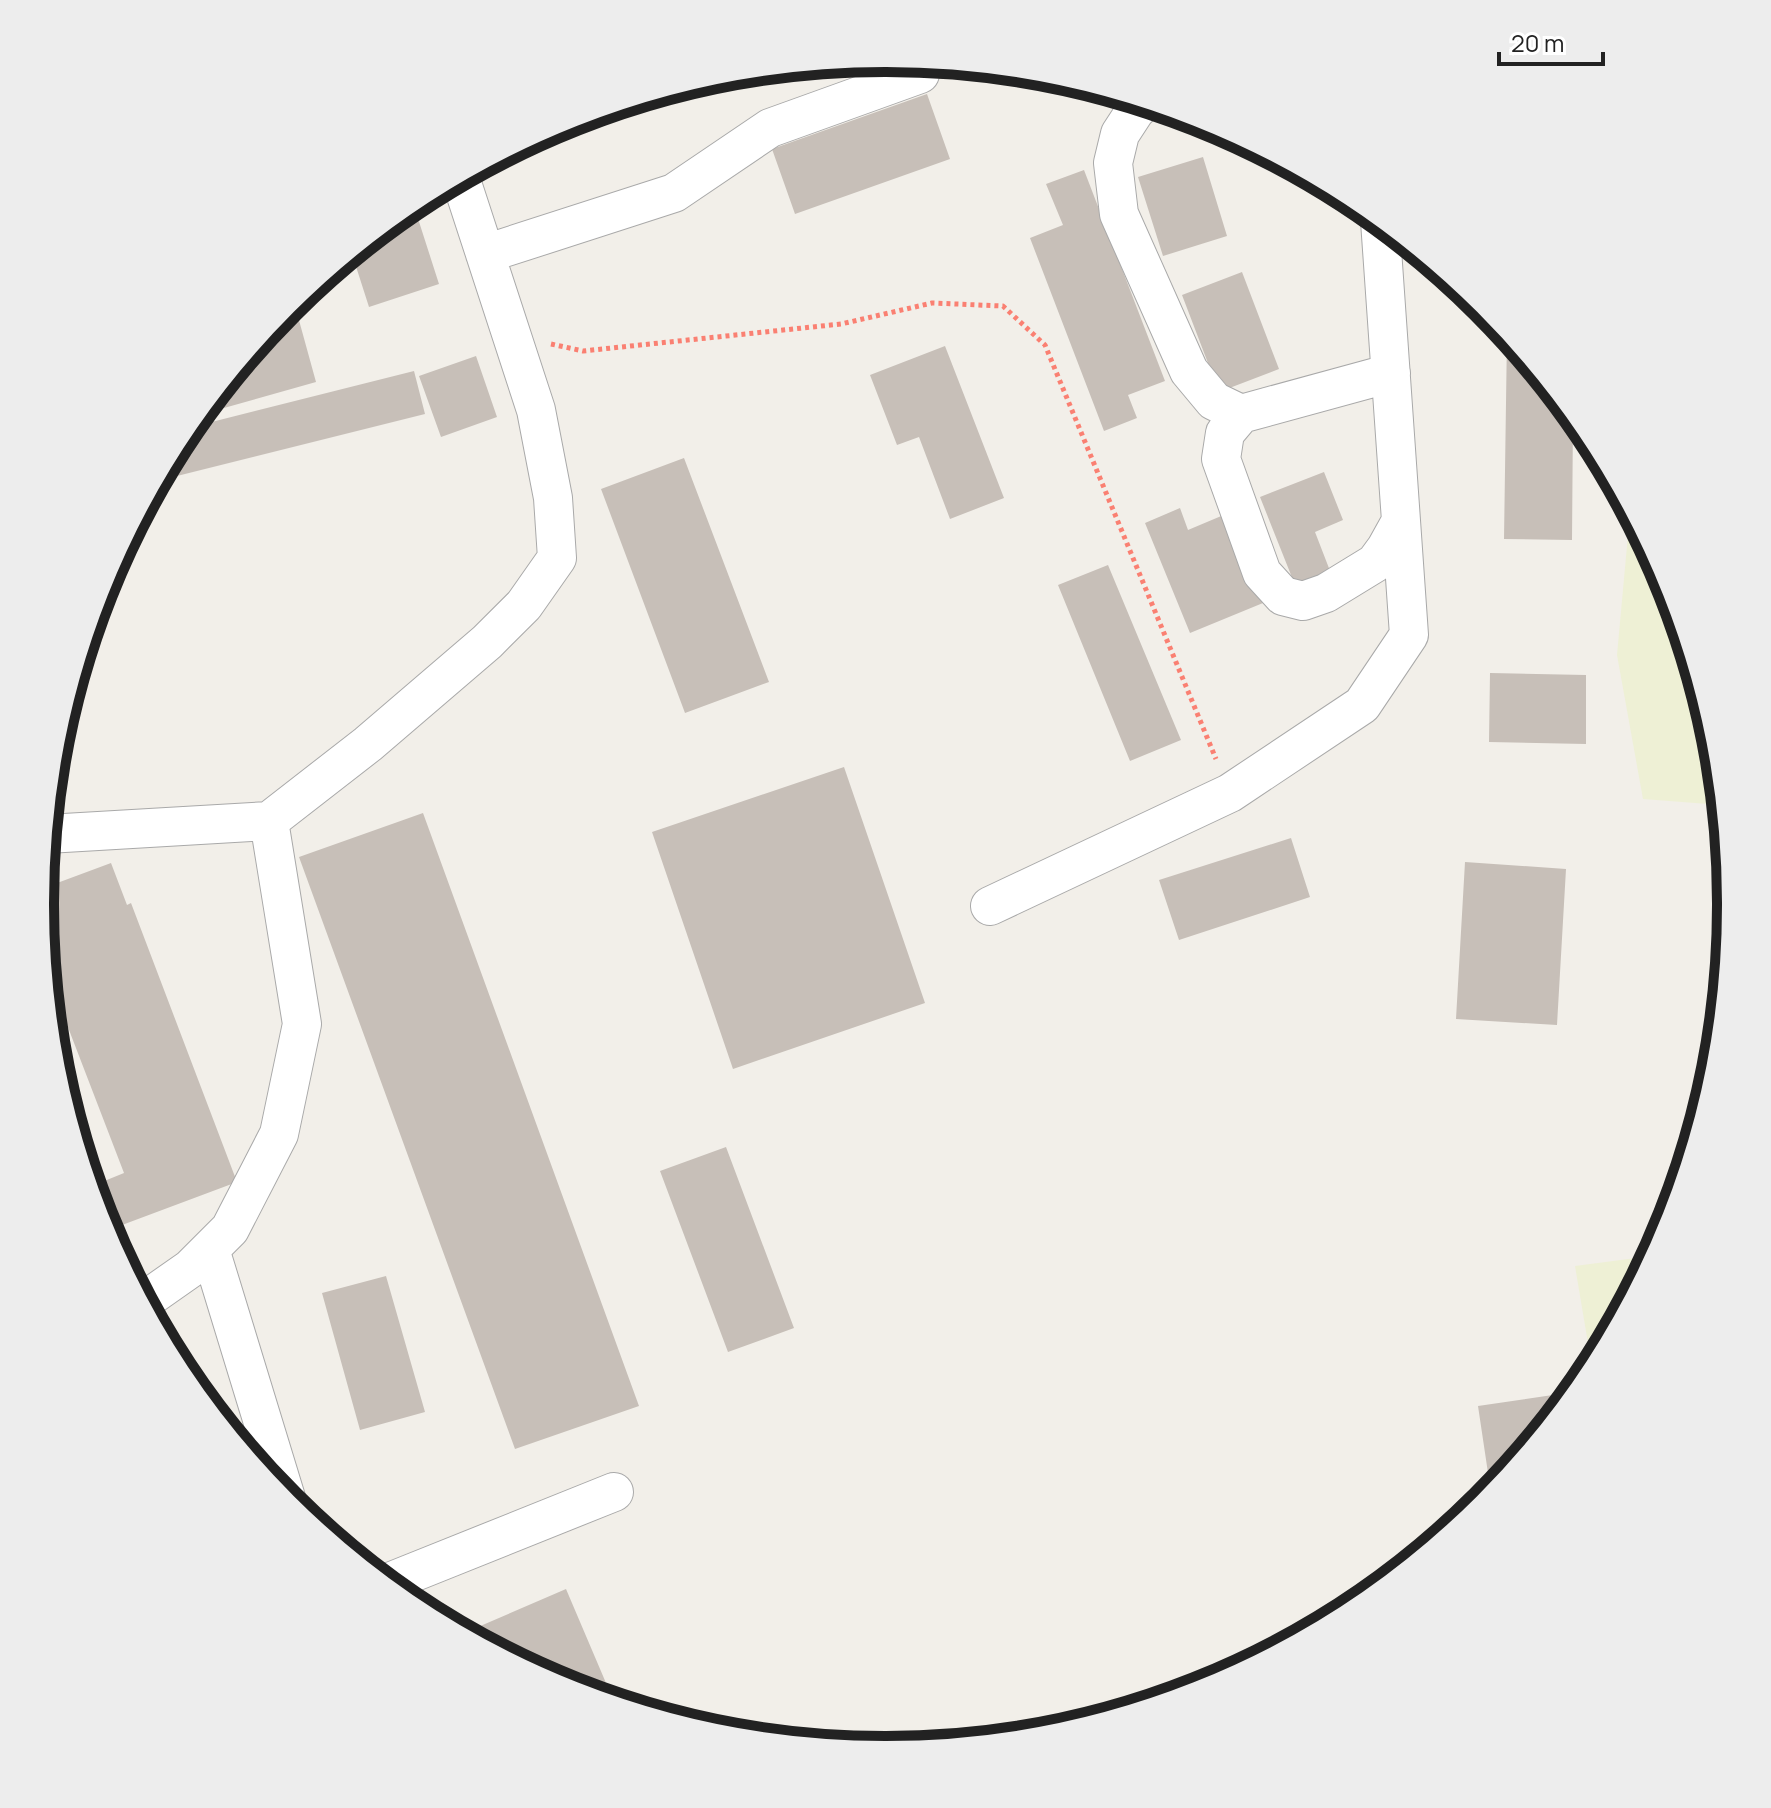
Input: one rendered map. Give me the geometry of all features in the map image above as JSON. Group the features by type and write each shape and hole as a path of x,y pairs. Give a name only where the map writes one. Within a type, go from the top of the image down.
{"street":[{"path":"485,254 674,193 770,128 920,74"},
{"path":"1135,111 1120,134 1113,163 1119,214 1189,371 1214,401 1241,414"},
{"path":"58,833 269,821 368,744 487,642 524,605 557,558 553,498 536,410 464,188"},
{"path":"990,906 1230,793 1362,705 1409,635 1381,237"},
{"path":"1391,373 1241,414 1225,433 1221,459 1262,573 1283,596 1303,601 1326,593 1375,563 1401,521"},
{"path":"152,1295 191,1268 230,1229 279,1134 302,1024 269,821"},
{"path":"210,1249 278,1471"},
{"path":"399,1578 614,1492"}],"path":[{"path":"511,335 583,351 841,324 932,303 1003,306 1045,345 1230,793"}],"green space":[{"path":"1628,531 1654,586 1689,689 1711,804 1643,799 1617,655"},
{"path":"1638,1258 1589,1347 1575,1266"}],"building":[{"path":"927,94 950,159 795,214 772,149"},
{"path":"1203,157 1227,236 1163,256 1138,177"},
{"path":"1084,170 1165,381 1128,395 1137,418 1104,431 1030,238 1063,225 1046,184"},
{"path":"418,217 439,284 369,307 355,264"},
{"path":"1242,272 1279,369 1219,392 1182,295"},
{"path":"298,316 316,382 217,410 260,356"},
{"path":"945,346 1004,498 950,519 919,437 897,445 870,375"},
{"path":"1507,352 1573,436 1572,540 1504,539"},
{"path":"476,356 497,417 441,437 419,376"},
{"path":"414,371 425,414 172,477 208,423"},
{"path":"684,458 769,682 685,713 601,489"},
{"path":"1324,472 1343,520 1315,532 1332,576 1297,590 1260,497"},
{"path":"1180,508 1188,530 1226,514 1263,603 1190,633 1145,523"},
{"path":"1108,565 1181,740 1130,761 1058,585"},
{"path":"1490,673 1586,675 1586,744 1489,742"},
{"path":"844,767 925,1003 733,1069 652,832"},
{"path":"423,813 639,1406 515,1449 299,857"},
{"path":"1291,838 1310,897 1179,940 1159,880"},
{"path":"1465,862 1566,869 1557,1025 1456,1019"},
{"path":"111,863 127,905 131,903 237,1182 119,1226 102,1182 124,1173 61,1008 55,884"},
{"path":"726,1147 794,1328 728,1352 660,1171"},
{"path":"386,1276 425,1412 360,1430 322,1293"},
{"path":"1556,1394 1488,1476 1478,1406"},
{"path":"566,1589 606,1683 602,1685 567,1672 477,1628"}]}
